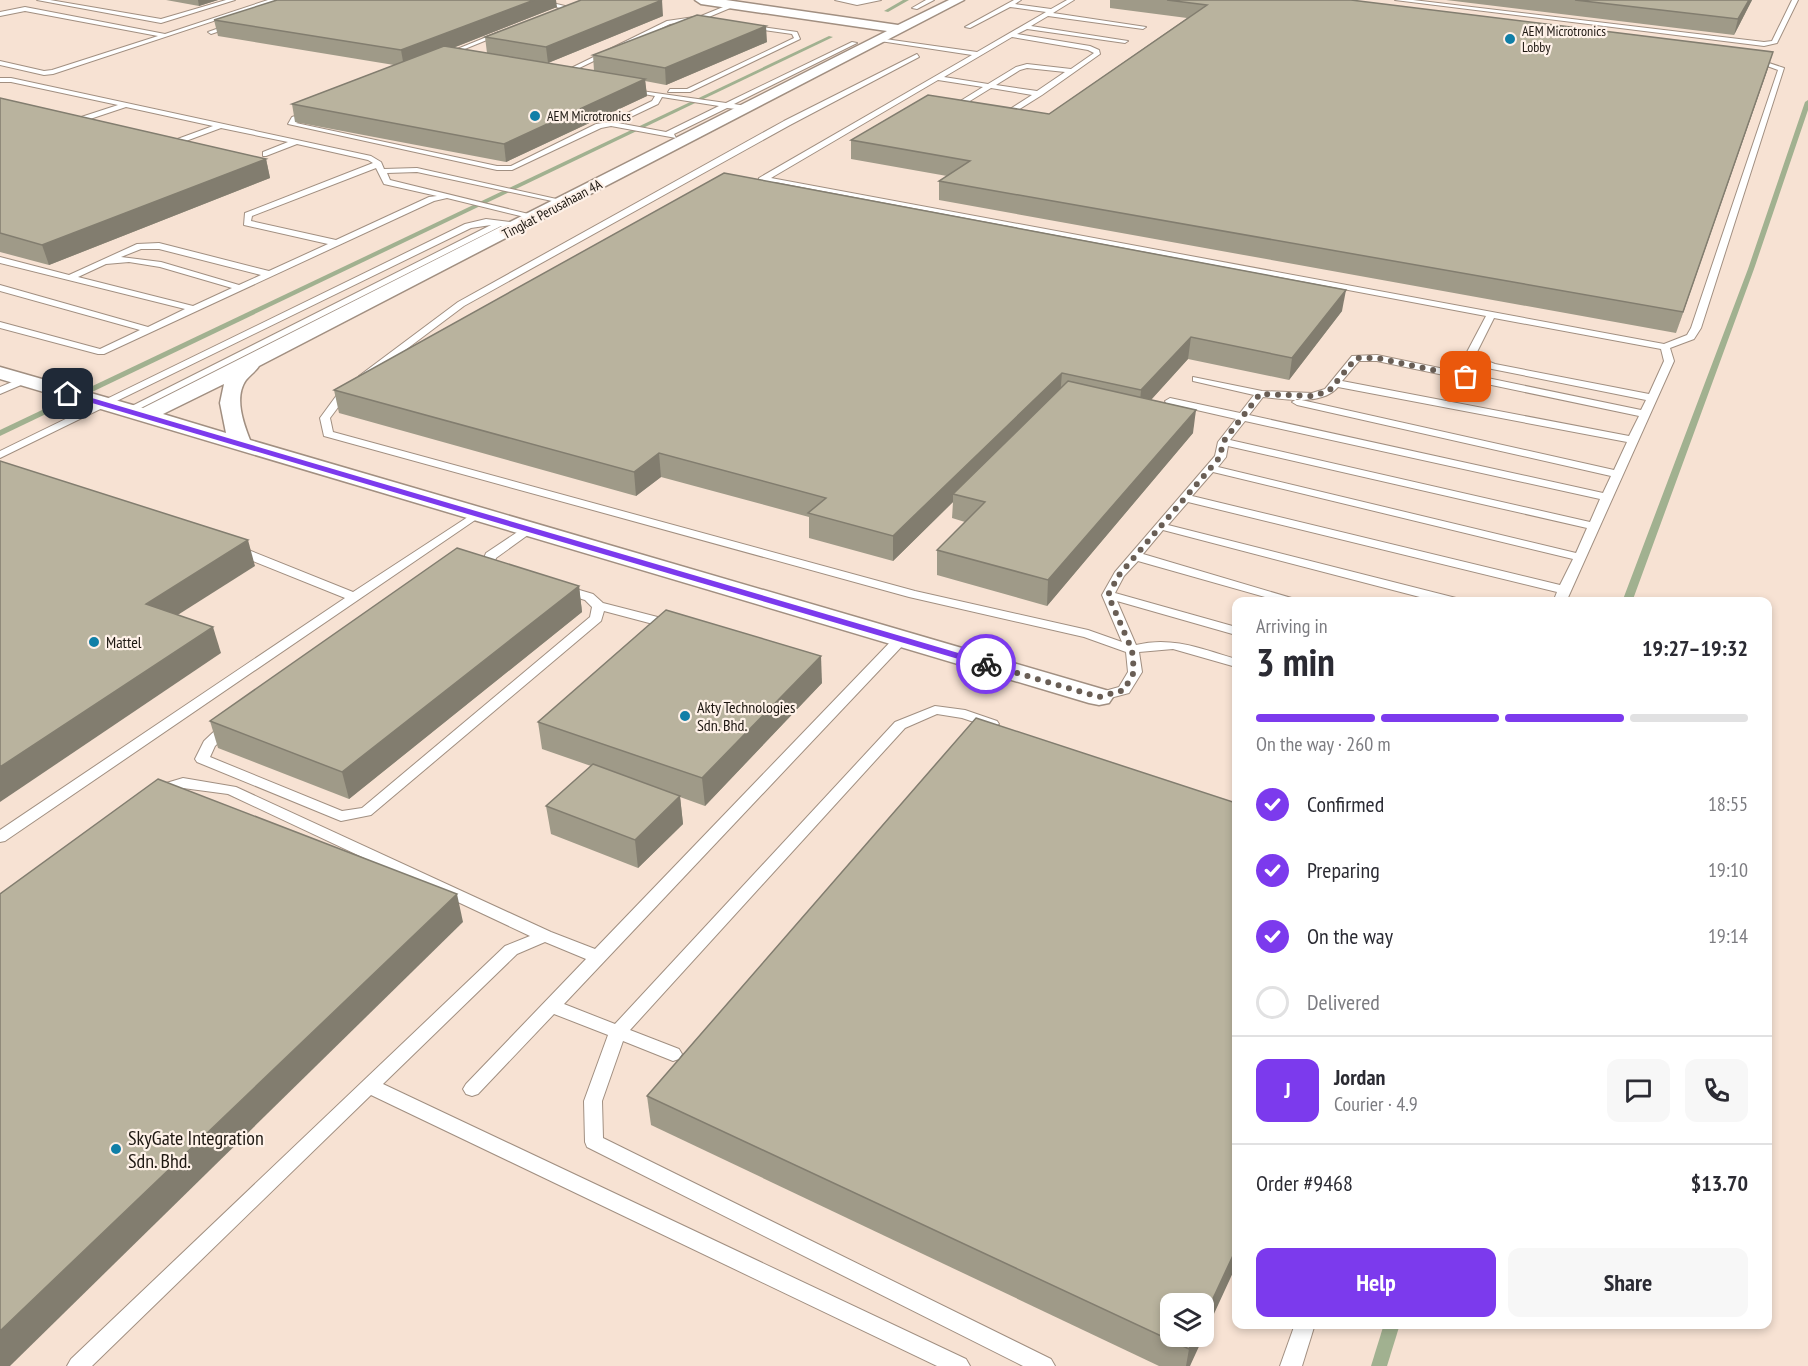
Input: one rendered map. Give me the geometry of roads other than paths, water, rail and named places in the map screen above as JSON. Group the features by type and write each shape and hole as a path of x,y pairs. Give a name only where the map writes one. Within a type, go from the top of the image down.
{"street":[{"path":"701,0 900,29"},
{"path":"810,16 891,18 914,15 954,2"},
{"name":"Tingkat Perusahaan 4A","path":"136,413 279,350 520,220 566,202 675,136 745,101 765,97 848,50 880,39 954,2"},
{"path":"810,16 851,28 863,35 866,43 848,50"},
{"path":"241,445 228,405 232,385 246,367 279,350"},
{"path":"0,373 1099,697"}],"lane":[{"path":"40,0 160,21 232,0"},
{"path":"0,63 44,73 53,72 274,0"},
{"path":"531,0 566,7 543,17"},
{"path":"838,0 857,3 878,0"},
{"path":"915,8 931,0"},
{"path":"968,27 1018,0"},
{"path":"1071,0 760,181 775,180 1665,347 1691,337 1696,328 1782,69 1773,64 1744,58"},
{"path":"1398,0 1764,44 1775,42 1795,0"},
{"path":"702,18 733,5"},
{"path":"1010,5 1143,27"},
{"path":"0,14 25,9 165,35"},
{"path":"663,14 714,20"},
{"path":"223,16 247,20"},
{"path":"564,73 576,79 554,74 564,73 669,22 686,18"},
{"path":"211,32 238,23"},
{"path":"617,83 673,92 688,91 797,39 795,33 737,24"},
{"path":"1028,27 1125,41"},
{"path":"455,61 437,61 511,30"},
{"path":"990,119 1010,114 1097,54 1097,51 1012,35"},
{"path":"880,39 979,54"},
{"path":"625,90 723,105 745,101 848,50"},
{"path":"917,56 788,123 461,304 348,388 325,418 328,434 913,594 1088,633 1132,650 1154,643 1179,645 1232,662"},
{"path":"959,114 948,112 1018,68 1027,66 1072,71"},
{"path":"938,78 1040,94"},
{"path":"0,79 370,158 380,167 387,182 503,208 520,220"},
{"path":"317,110 296,119 292,124 496,168 512,168 599,126 611,124 646,106 659,96"},
{"path":"611,124 675,136 723,105 745,101"},
{"path":"628,104 646,106"},
{"path":"893,104 904,105"},
{"path":"75,122 125,106"},
{"path":"175,143 222,125"},
{"path":"266,154 298,141"},
{"path":"336,243 247,223 248,215 380,167 417,170 566,202"},
{"path":"0,325 101,352 432,200 448,197"},
{"path":"0,455 468,226 486,222 520,220"},
{"path":"136,413 520,220"},
{"path":"71,277 140,246 159,246 270,274"},
{"path":"0,260 195,309"},
{"path":"95,265 112,261 136,260 241,288"},
{"path":"0,288 150,330"},
{"path":"1491,315 1472,352 1476,360 1492,366 1651,398"},
{"path":"1560,597 1669,361 1665,347"},
{"path":"1260,394 1312,396 1329,391 1356,358 1377,358 1644,414"},
{"path":"1197,379 1617,474"},
{"path":"0,391 24,380"},
{"path":"1335,383 1632,440"},
{"path":"1108,595 1119,575 1220,457 1223,442 1260,394"},
{"path":"1170,401 1606,497"},
{"path":"1223,442 1593,526"},
{"path":"1210,468 1579,557"},
{"path":"1185,498 1564,590"},
{"path":"0,837 477,514"},
{"path":"1161,526 1437,597"},
{"path":"487,567 490,556 528,529"},
{"path":"224,545 355,597"},
{"path":"1135,556 1281,597"},
{"path":"599,606 596,618 366,812 341,816 202,759 208,744 228,726 458,563 487,567 589,597 599,606 686,628"},
{"path":"1099,697 1124,690 1134,672 1132,650 1108,595"},
{"path":"1108,595 1232,630"},
{"path":"472,1089 901,639"},
{"path":"1010,730 965,714 935,710 900,725 618,1032 593,1101 594,1142 1044,1366"},
{"path":"145,798 154,791 183,783 231,790 545,936 598,957"},
{"path":"78,1366 511,950 545,936"},
{"path":"552,1006 673,1054"},
{"path":"369,1086 960,1366"},
{"path":"1291,1366 1303,1329"}],"waterway":[{"path":"886,11 907,0"},
{"path":"0,433 831,37"},
{"path":"1629,597 1751,269 1808,102"},
{"path":"1379,1366 1390,1329"}],"place":[{"name":"AEM Microtronics Lobby","path":"1510,39"},
{"name":"AEM Microtronics","path":"535,116"},
{"name":"Mattel","path":"94,642"},
{"name":"Akty Technologies Sdn. Bhd.","path":"685,716"},
{"name":"SkyGate Integration Sdn. Bhd.","path":"116,1149"}]}
